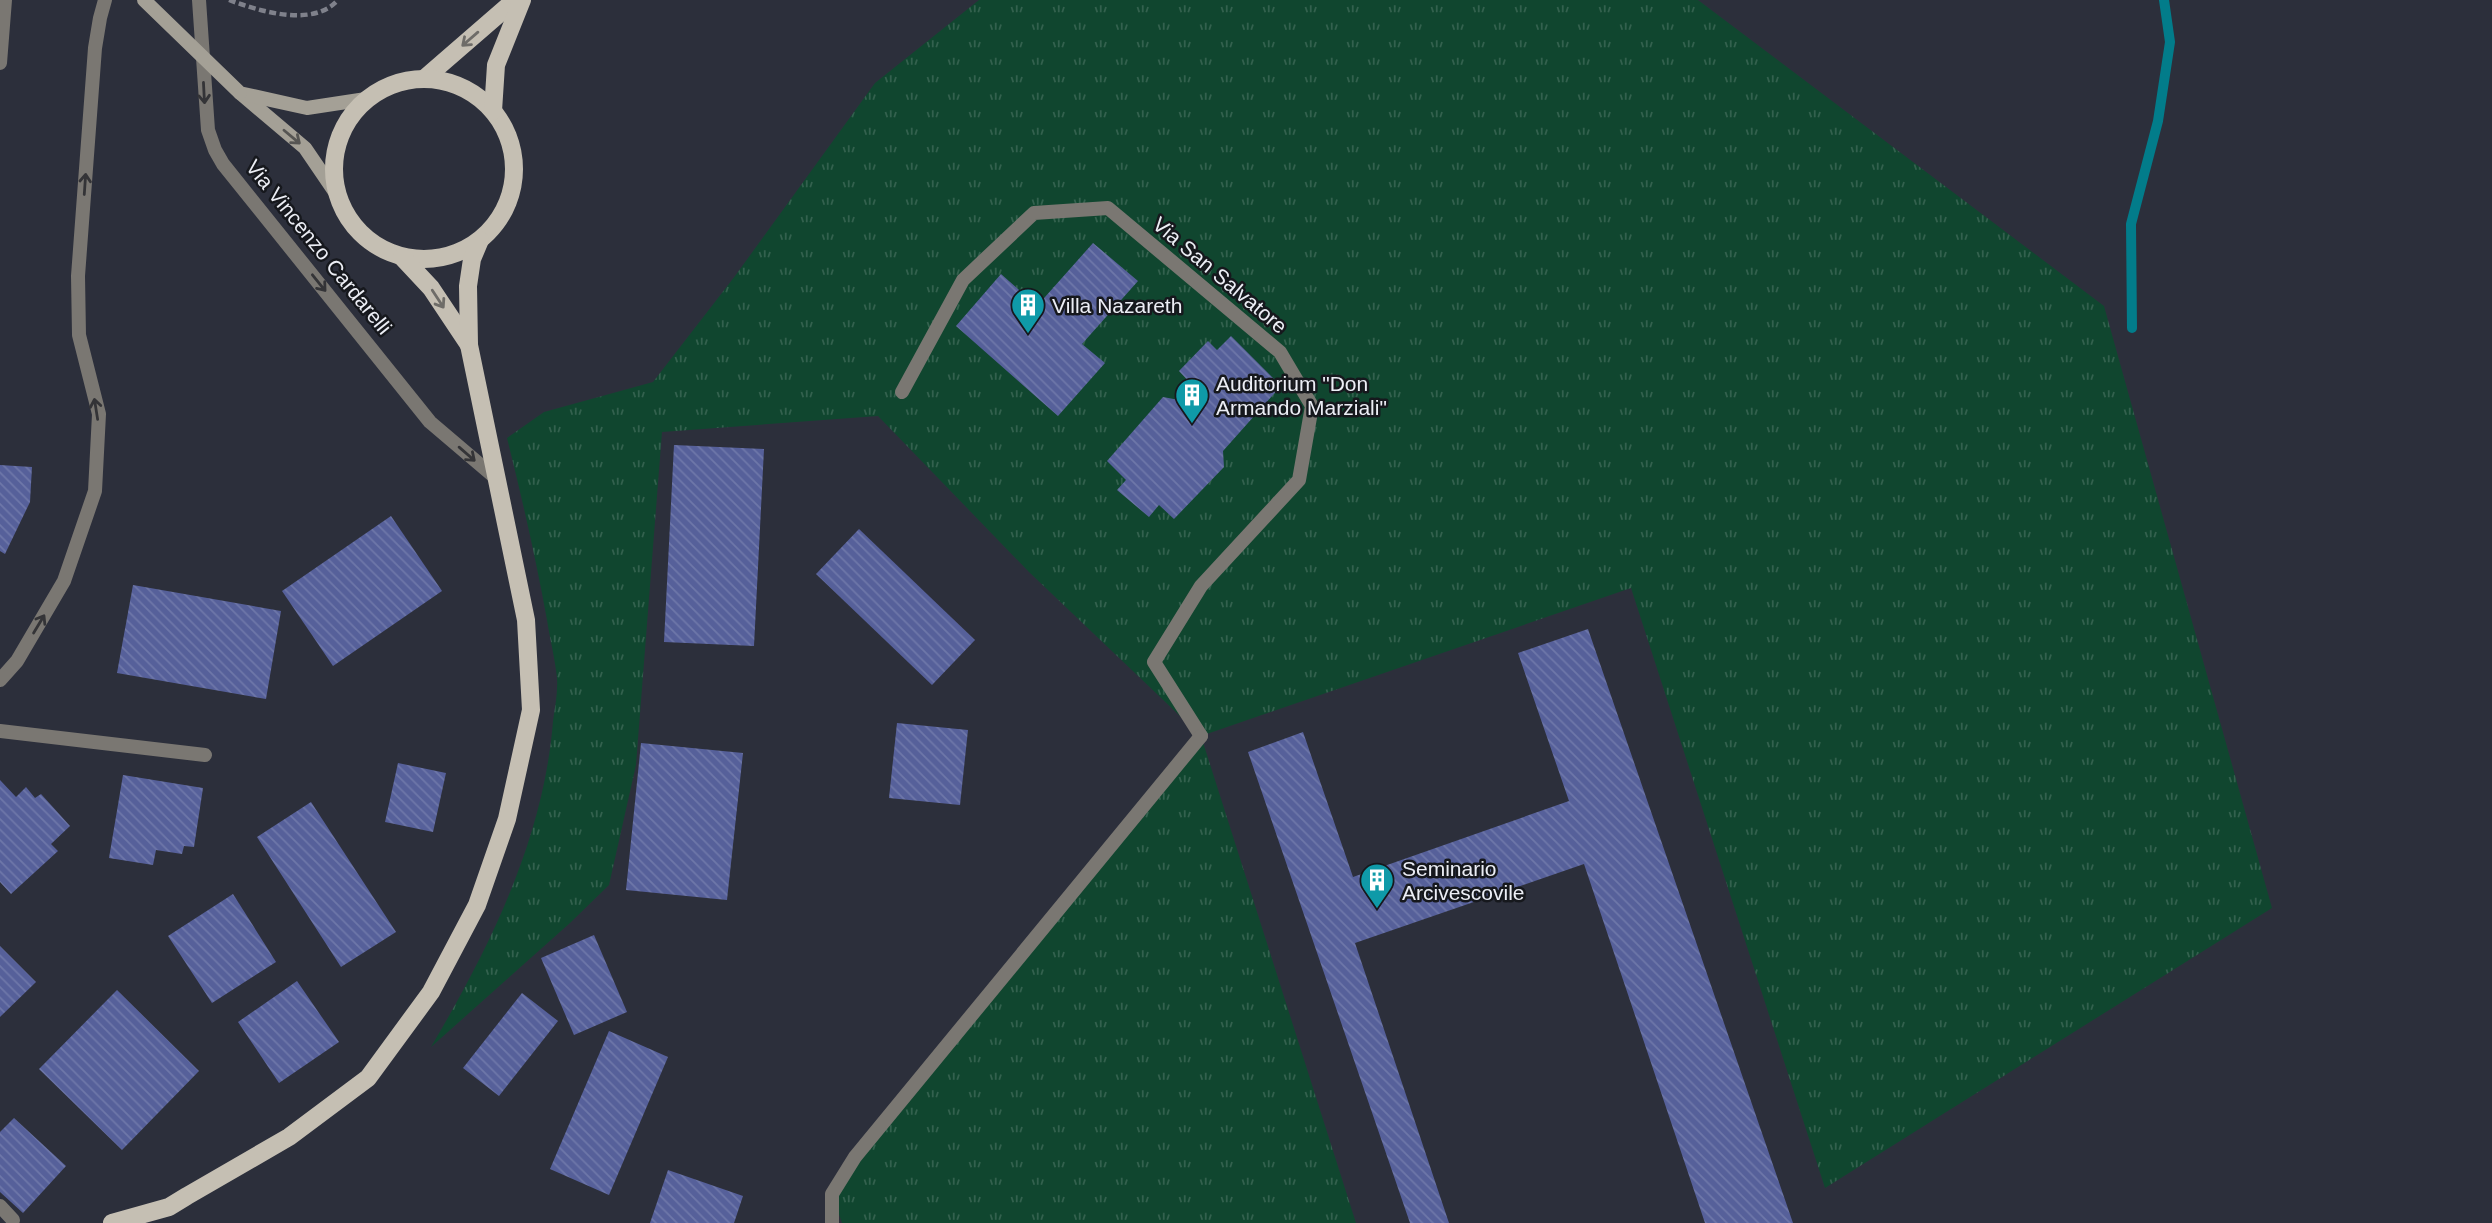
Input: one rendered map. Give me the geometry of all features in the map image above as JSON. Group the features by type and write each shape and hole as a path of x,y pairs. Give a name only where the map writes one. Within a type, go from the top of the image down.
{"main road":[{"path":"425,78 515,0"},
{"path":"494,111 496,65 522,0"},
{"path":"425,78 451,82 474,93 494,111 507,134 514,160 513,187 506,207 495,225 480,240 456,254 429,259 402,257 374,244 352,223 337,195 334,169 337,143 349,119 366,99 394,84 425,78"},
{"path":"112,1223 169,1206 289,1137 368,1077 431,992 477,905 507,820 531,710 526,620 469,345 468,286 472,260 480,240"},
{"path":"402,257 431,288 469,345"},
{"path":"157,1223 169,1206"}],"street":[{"path":"0,63 5,0"},
{"path":"0,680 17,661 64,581 95,491 99,414 79,335 78,276 95,48 105,0"},
{"path":"144,0 240,93 305,148 337,195"},
{"name":"Via Vincenzo Cardarelli","path":"199,0 205,110 208,130 223,164 430,422 497,479"},
{"path":"240,93 307,108 366,99"},
{"name":"Via San Salvatore","path":"832,1223 832,1194 855,1157 1201,736 1154,662 1201,586 1299,480 1312,406 1280,352 1108,208 1034,213 963,280 902,392"},
{"path":"0,731 205,755"},
{"path":"0,1206 13,1220"}],"path":[{"path":"229,0 260,12 306,16 335,4 338,0"}],"green space":[{"path":"979,0 1698,0 2104,306 2272,908 1825,1188 1631,588 1201,736 1029,572 878,416 662,432 636,765 609,885 431,1047 493,931 526,849 548,764 556,700 556,671 543,597 507,438 544,412 653,382 735,276 875,83"},
{"path":"1201,736 1356,1223 842,1223 832,1194"}],"building":[{"name":"Villa Nazareth","path":"1093,243 1138,281 1082,344 1105,363 1058,416 956,326 1001,274 1037,306"},
{"name":"Auditorium \"Don Armando Marziali\"","path":"1231,336 1281,386 1223,451 1224,467 1174,519 1159,505 1149,517 1117,490 1126,480 1107,461 1163,397 1179,400 1193,386 1179,371 1208,341 1217,350"},
{"path":"674,445 764,449 754,646 664,642"},
{"path":"0,465 32,467 30,502 5,554 0,551"},
{"path":"391,516 442,591 333,666 282,591"},
{"path":"859,529 975,640 932,685 816,574"},
{"path":"133,585 281,611 266,699 117,673"},
{"name":"Seminario Arcivescovile","path":"1588,629 1793,1223 1705,1223 1584,864 1355,943 1449,1223 1410,1223 1248,752 1303,732 1353,877 1569,801 1518,653"},
{"path":"897,723 968,730 960,805 889,798"},
{"path":"641,743 743,753 727,900 626,890"},
{"path":"398,763 446,773 433,832 385,822"},
{"path":"123,775 203,788 194,847 184,846 182,854 156,850 153,865 109,858"},
{"path":"0,780 16,797 26,787 35,798 41,794 70,826 51,844 58,851 11,894 0,882"},
{"path":"311,802 396,932 341,967 257,837"},
{"path":"233,894 276,962 212,1003 168,936"},
{"path":"594,935 627,1012 574,1035 541,958"},
{"path":"0,946 36,982 0,1017"},
{"path":"297,981 339,1042 279,1083 238,1022"},
{"path":"117,990 199,1071 122,1150 39,1069"},
{"path":"522,993 558,1021 499,1096 463,1068"},
{"path":"609,1031 668,1057 609,1195 550,1169"},
{"path":"14,1118 66,1166 23,1213 0,1192 0,1132"},
{"path":"668,1170 743,1196 734,1223 650,1223"}],"waterway":[{"path":"2132,328 2131,224 2158,121 2170,42 2164,0"}],"place":[{"name":"Villa Nazareth","path":"1028,335"},
{"name":"Auditorium \"Don Armando Marziali\"","path":"1192,425"},
{"name":"Seminario Arcivescovile","path":"1377,910"}]}
